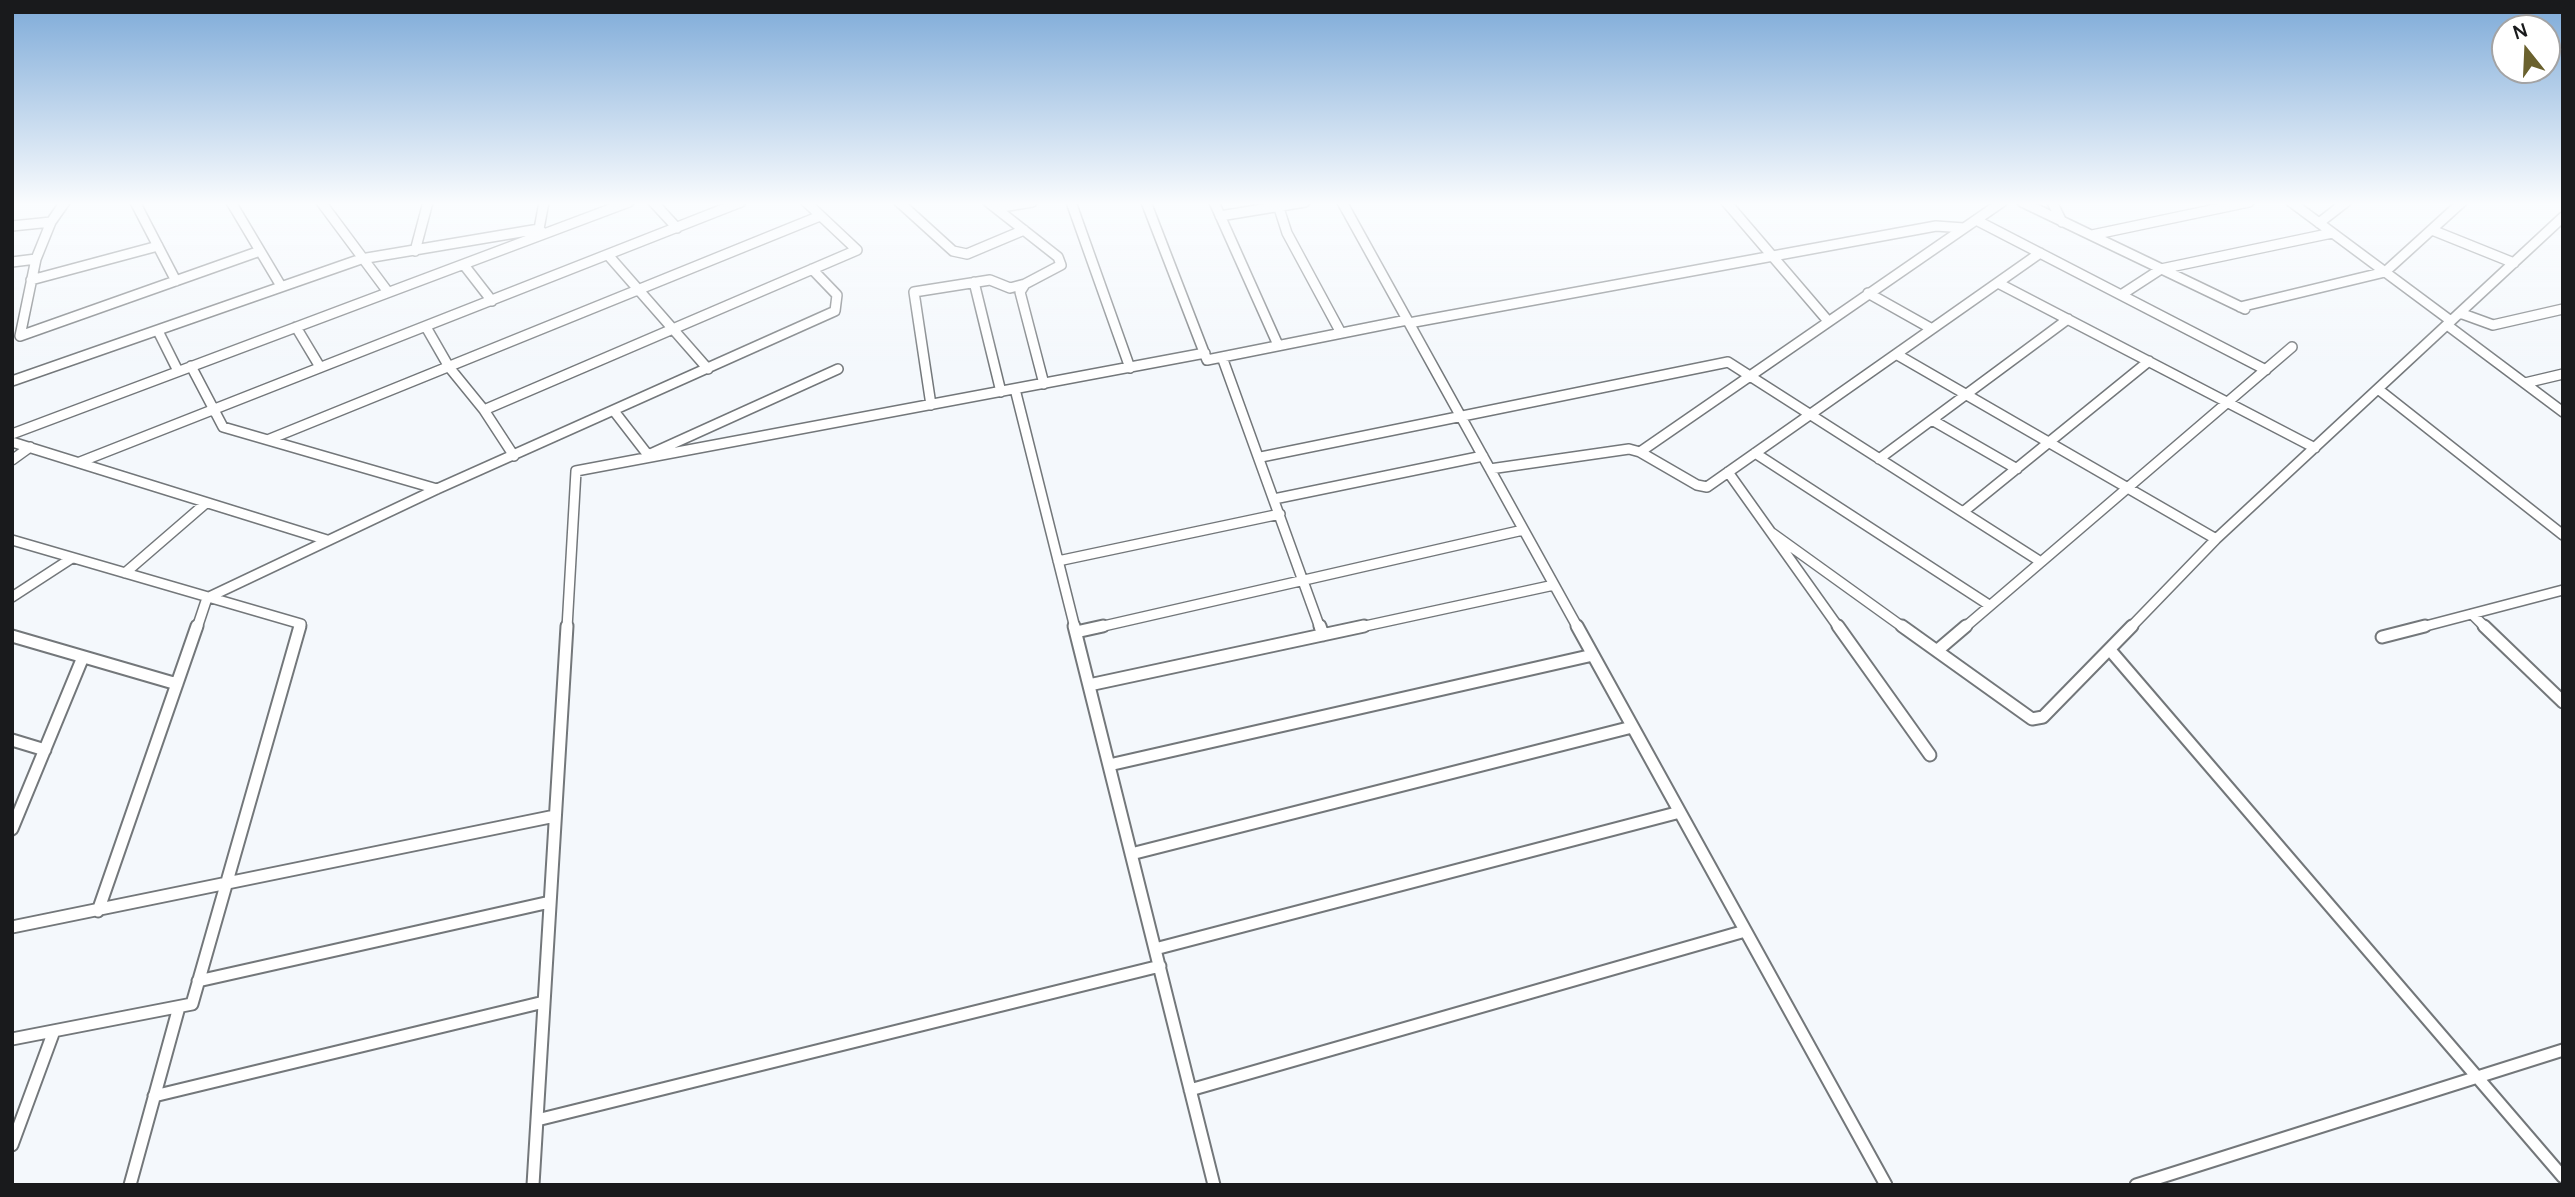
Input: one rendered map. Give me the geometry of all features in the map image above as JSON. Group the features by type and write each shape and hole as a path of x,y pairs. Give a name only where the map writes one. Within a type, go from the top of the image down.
{"street":[{"path":"31,280 114,258"},
{"path":"164,258 176,281"},
{"path":"12,262 36,259 20,336 241,258"},
{"path":"264,258 281,286"},
{"path":"12,381 281,286 374,258"},
{"path":"12,434 481,258"},
{"path":"80,461 598,258"},
{"path":"611,258 708,369"},
{"path":"270,439 716,258"},
{"path":"484,410 838,258"},
{"path":"931,405 914,292 990,280 1010,288 1025,284 1061,265 1058,258"},
{"path":"1091,258 1130,368"},
{"path":"1168,258 1207,360 1755,258"},
{"path":"1239,258 1278,345"},
{"path":"1300,258 1341,333"},
{"path":"1373,258 1886,1185"},
{"path":"1773,258 1828,321"},
{"path":"1640,452 1920,258"},
{"path":"1490,469 1629,449 1640,452 1697,485 1707,487 2033,258"},
{"path":"2049,258 2266,370"},
{"path":"2138,258 2244,309 2385,272 2401,258"},
{"path":"2121,295 2161,269 2214,258"},
{"path":"2366,258 2563,412"},
{"path":"2501,258 2514,263"},
{"path":"1772,533 1938,649 2032,719 2043,717 2217,539 2519,258"},
{"path":"361,260 388,292"},
{"path":"464,265 492,301"},
{"path":"98,911 207,598 438,489 835,311 837,295 812,269"},
{"path":"974,282 1001,392"},
{"path":"1998,283 2315,448"},
{"path":"1025,284 1020,292 1044,384"},
{"path":"1868,293 1932,329"},
{"path":"2460,313 2493,325 2563,309"},
{"path":"1880,459 2068,319"},
{"path":"12,325 23,323"},
{"path":"296,327 320,368"},
{"path":"426,327 449,367 484,410 514,456"},
{"path":"158,331 178,371"},
{"path":"1938,649 2292,347"},
{"path":"533,1185 576,471 1205,354"},
{"path":"1896,354 2217,539"},
{"path":"1222,357 1261,457 1323,635"},
{"path":"1963,512 2149,361"},
{"path":"1261,457 1728,362 2041,562"},
{"path":"191,366 223,427 438,489"},
{"path":"614,411 648,455 838,369"},
{"path":"2525,383 2563,374"},
{"path":"1015,389 1214,1185"},
{"path":"2378,389 2563,535"},
{"path":"1932,421 2017,468"},
{"path":"12,442 327,540"},
{"path":"12,460 30,447"},
{"path":"1755,453 1989,606"},
{"path":"1275,499 1483,456"},
{"path":"1728,472 1930,755"},
{"path":"125,573 206,503"},
{"path":"1058,561 1280,514"},
{"path":"1076,632 1523,530"},
{"path":"12,540 301,624 192,1004 12,1039"},
{"path":"12,597 72,558"},
{"path":"1089,685 1554,585"},
{"path":"2382,638 2563,590"},
{"path":"2472,614 2563,702"},
{"path":"12,636 177,684"},
{"path":"2110,650 2563,1177"},
{"path":"1109,765 1592,655"},
{"path":"12,830 83,657"},
{"path":"1131,854 1632,727"},
{"path":"12,740 45,751"},
{"path":"1155,949 1679,812"},
{"path":"12,927 226,886 555,816"},
{"path":"198,981 550,902"},
{"path":"1190,1090 1745,931"},
{"path":"537,1120 1160,966"},
{"path":"154,1096 544,1002"},
{"path":"130,1185 179,1007"},
{"path":"12,1145 54,1031"},
{"path":"2136,1185 2563,1049"}]}
